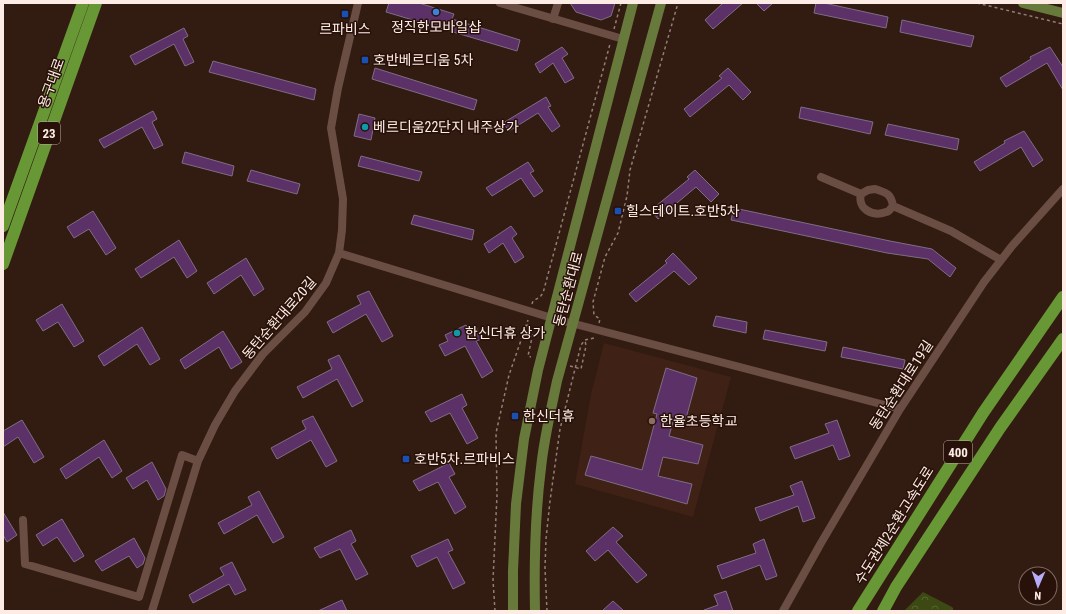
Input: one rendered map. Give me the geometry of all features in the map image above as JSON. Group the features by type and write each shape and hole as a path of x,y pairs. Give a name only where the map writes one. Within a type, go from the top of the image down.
{"highway":[{"name":"용구대로","path":"3,226 83,3"},
{"name":"용구대로","path":"3,264 96,3"},
{"name":"수도권제2순환고속도로","path":"858,611 983,413 1063,297"},
{"name":"400","path":"883,611 896,587 996,434 1063,339"}],"main road":[{"name":"동탄순환대로","path":"514,611 513,571 516,504 524,439 538,370 633,3"},
{"name":"동탄순환대로","path":"535,611 536,531 541,466 550,412 660,3"},
{"path":"1023,3 1063,13"}],"street":[{"name":"동탄순환대로20길","path":"152,611 198,461 214,424 235,391 263,354 305,312 326,284 339,252 342,230 342,199 331,128 338,88 358,3"},
{"path":"500,3 623,39"},
{"path":"553,19 558,3"},
{"path":"821,177 861,194"},
{"path":"861,194 868,190 875,189 888,194 892,199 894,206"},
{"name":"동탄순환대로19길","path":"783,611 900,409 984,282 1012,246 1063,189"},
{"path":"861,194 860,204 865,210 875,213 887,212 894,206"},
{"path":"894,206 951,231 1001,260"},
{"path":"339,252 552,318 900,409"},
{"path":"23,520 25,564 139,597 182,455 198,461"}],"path":[{"path":"533,301 540,297 543,293 620,3"},
{"path":"600,320 594,315 592,302 605,257 618,233 628,196 630,170 678,3"},
{"path":"977,3 1063,24"},
{"path":"495,611 493,580 498,495 496,433 509,375 526,325 530,326 533,333 528,356"},
{"path":"547,611 545,568 546,539 560,429 581,345 585,340 594,338"},
{"path":"581,369 586,346 585,340"}],"shaded area":[{"name":"한율초등학교","path":"604,343 731,377 693,517 575,484 591,394"}],"green space":[{"path":"923,592 952,607 954,611 904,611"}],"building":[{"path":"389,3 419,3 454,14 452,19 520,40 517,51 386,12"},
{"path":"570,3 615,3 611,16 601,20 576,12"},
{"path":"723,3 743,3 713,29 705,20"},
{"path":"756,3 773,3 764,11"},
{"path":"816,3 824,3 888,17 886,28 814,13"},
{"path":"902,20 974,36 971,47 900,32"},
{"path":"184,28 188,36 183,39 194,62 185,66 174,44 135,65 130,56"},
{"path":"562,47 568,54 562,58 574,78 565,83 553,63 540,73 535,64"},
{"path":"1050,47 1063,67 1063,90 1047,63 1006,87 1000,78 1031,59 1030,57"},
{"path":"213,61 316,89 314,100 209,72"},
{"path":"375,68 477,100 474,110 372,79"},
{"path":"728,68 751,92 743,100 729,85 690,117 684,109 722,78 719,76"},
{"path":"546,97 551,106 548,107 560,126 552,132 538,113 509,131 503,123"},
{"path":"801,107 873,122 870,134 799,118"},
{"path":"153,111 157,119 152,122 163,145 154,149 142,127 104,148 99,140"},
{"name":"베르디움22단지 내주상가","path":"359,114 375,118 371,140 354,136"},
{"path":"888,124 959,139 957,150 885,135"},
{"path":"1024,131 1043,160 1033,167 1021,147 980,171 974,162 1005,143 1004,141"},
{"path":"185,152 234,166 232,176 182,163"},
{"path":"361,156 422,172 419,181 358,166"},
{"path":"528,162 534,171 530,173 543,191 534,197 521,178 492,196 486,188"},
{"path":"251,170 300,184 297,194 247,181"},
{"path":"695,170 719,194 711,202 696,187 658,219 651,210 689,179 687,177"},
{"path":"734,208 932,249 956,268 950,277 928,259 887,253 731,220"},
{"path":"93,211 116,248 106,255 89,229 74,238 67,227"},
{"path":"414,215 474,230 472,240 411,224"},
{"path":"511,226 517,234 512,238 524,257 515,263 503,243 489,253 484,244"},
{"path":"179,240 197,271 187,278 174,257 141,278 135,269"},
{"path":"673,253 697,278 689,285 674,271 636,302 629,294 667,263 665,261"},
{"path":"246,258 264,289 254,296 241,275 214,294 207,283"},
{"path":"369,291 393,336 382,342 366,314 333,333 327,322 361,304 357,296"},
{"path":"62,304 84,341 74,347 58,322 43,331 36,320"},
{"path":"716,316 747,322 746,333 713,326"},
{"path":"466,325 469,331 476,327 482,339 476,341 493,371 482,378 465,346 445,356 439,345 448,341 445,335"},
{"path":"142,327 160,359 150,365 137,344 104,366 98,356"},
{"path":"765,330 827,342 825,351 763,339"},
{"path":"223,331 242,362 231,369 219,347 185,369 180,360"},
{"path":"843,347 905,360 903,369 841,357"},
{"path":"339,355 363,401 352,407 337,379 303,398 297,387 332,369 328,360"},
{"path":"666,368 697,378 685,422 674,419 669,436 703,445 698,464 663,457 658,476 692,484 687,504 585,475 591,456 642,470 657,414 653,413"},
{"path":"462,394 467,405 462,408 478,438 467,444 450,413 431,422 425,412"},
{"path":"313,416 337,461 326,467 311,440 277,459 271,448 306,429 302,421"},
{"path":"22,420 44,457 34,463 18,437 3,447 3,431"},
{"path":"837,420 850,456 839,460 833,445 795,459 790,447 829,433 825,424"},
{"path":"104,440 122,471 112,478 99,457 66,479 60,469"},
{"path":"152,462 166,489 164,496 158,500 147,480 133,489 126,478"},
{"path":"449,463 455,474 449,477 466,507 455,514 438,482 419,491 413,481"},
{"path":"802,481 815,518 803,522 798,506 760,521 755,508 794,495 790,486"},
{"path":"259,491 284,537 273,543 257,515 224,534 218,523 252,505 248,497"},
{"path":"3,512 17,535 7,542 3,535"},
{"path":"62,519 84,556 74,562 57,537 43,546 36,535"},
{"path":"613,527 623,536 616,542 647,575 637,583 608,550 595,561 586,551"},
{"path":"351,530 356,541 351,544 368,574 356,580 340,549 320,558 314,548"},
{"path":"134,538 145,558 143,564 137,568 129,556 102,571 95,561"},
{"path":"448,539 453,550 448,552 465,583 453,589 437,557 417,567 411,556"},
{"path":"764,539 777,576 766,580 760,565 722,579 717,566 756,553 753,544"},
{"path":"232,562 246,590 235,595 229,584 193,603 189,595 224,575 220,568"},
{"path":"726,591 733,611 704,611 718,605 714,595"},
{"path":"342,600 347,611 318,611"},
{"path":"613,601 624,611 602,611"}],"place":[{"name":"정직한모바일샵","path":"436,12"},
{"name":"르파비스","path":"345,14"},
{"name":"호반베르디움 5차","path":"365,60"},
{"name":"베르디움22단지 내주상가","path":"365,127"},
{"name":"힐스테이트.호반5차","path":"618,211"},
{"name":"한신더휴 상가","path":"457,333"},
{"name":"한신더휴","path":"515,416"},
{"name":"한율초등학교","path":"652,421"},
{"name":"호반5차.르파비스","path":"406,459"}]}
